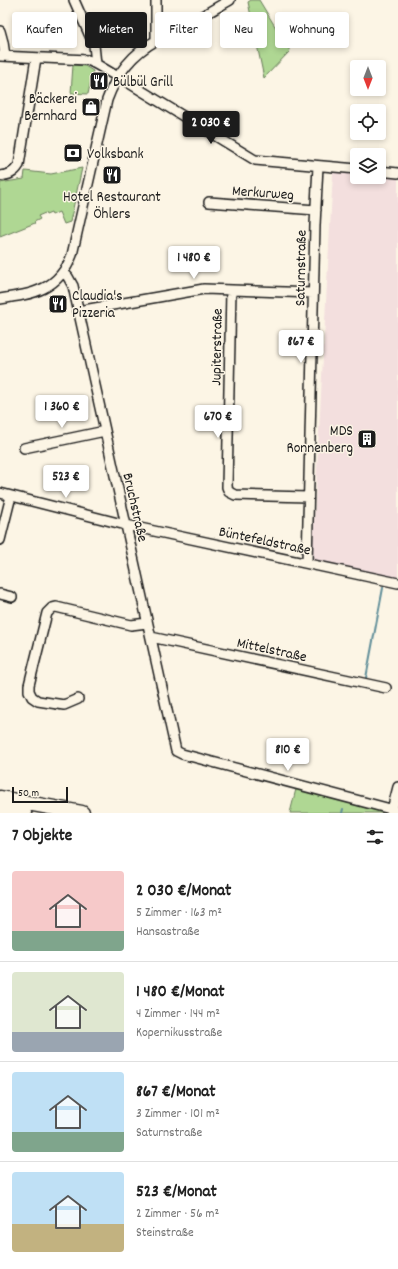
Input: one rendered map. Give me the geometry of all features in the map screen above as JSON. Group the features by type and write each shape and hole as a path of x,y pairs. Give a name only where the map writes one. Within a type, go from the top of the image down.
{"highway":[{"path":"0,798 82,813"},
{"path":"0,809 24,813"}],"street":[{"path":"74,0 94,45 96,64"},
{"path":"156,0 156,12"},
{"path":"209,12 230,0"},
{"path":"0,31 3,42 3,56 88,60 255,160 350,168"},
{"path":"0,299 37,292 46,288 55,281 69,264 111,88 117,77 134,57 155,41"},
{"path":"0,176 8,175 14,172 19,165 36,58"},
{"name":"Saturnstraße","path":"307,563 313,293 318,166"},
{"path":"386,172 398,173"},
{"name":"Merkurweg","path":"209,202 316,210"},
{"name":"Bruchstraße","path":"63,272 74,286 78,311 176,750 182,754 395,811"},
{"path":"78,311 204,289 313,293"},
{"name":"Jupiterstraße","path":"231,290 227,487 229,492 235,495 308,497"},
{"path":"24,448 105,431"},
{"name":"Büntefeldstraße","path":"0,493 126,525 398,583"},
{"path":"0,540 11,496"},
{"path":"0,594 12,597"},
{"path":"78,699 64,705 44,702 38,701 32,697 29,691 47,613 52,608 56,607 131,625 147,623"},
{"name":"Mittelstraße","path":"151,637 386,688"},
{"path":"395,811 398,787"}],"shaded area":[{"path":"333,172 350,173 350,184 386,184 386,175 398,176 398,579 312,561"}],"green space":[{"path":"251,0 259,0 266,12 250,12 248,2"},
{"path":"267,13 275,26 275,48 288,48 290,51 264,78 258,48 267,48"},
{"path":"73,65 85,66 93,71 88,94 71,93"},
{"path":"82,168 70,222 64,224 59,212 52,215 51,213 46,215 45,213 38,216 40,219 34,222 35,223 0,237 0,183 24,179 25,171 51,174"},
{"path":"296,789 386,813 290,813"}],"waterway":[{"path":"366,678 383,588"},
{"path":"342,813 343,809"}],"place":[{"name":"Bülbül Grill","path":"99,81"},
{"name":"Bäckerei Bernhard","path":"91,107"},
{"name":"Volksbank","path":"73,153"},
{"name":"Hotel Restaurant Öhlers","path":"112,175"},
{"name":"Claudia's Pizzeria","path":"58,304"},
{"name":"MDS Ronnenberg","path":"367,439"}]}
